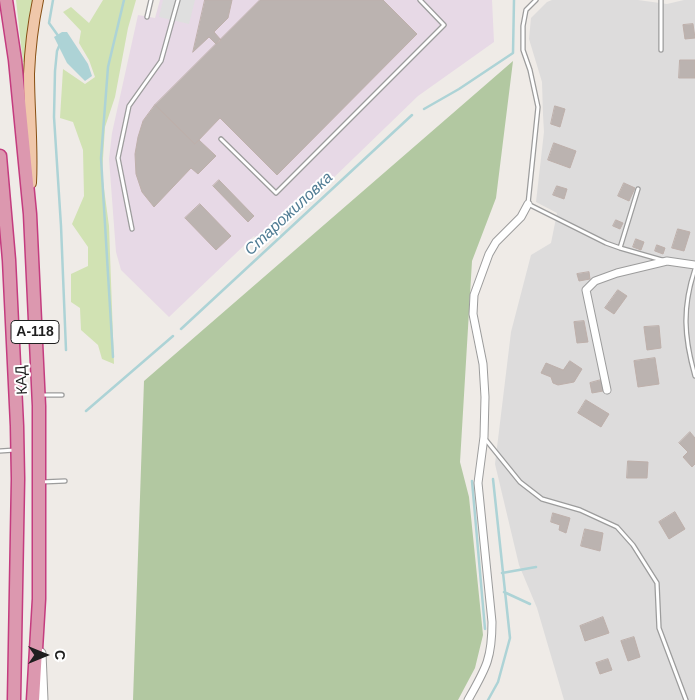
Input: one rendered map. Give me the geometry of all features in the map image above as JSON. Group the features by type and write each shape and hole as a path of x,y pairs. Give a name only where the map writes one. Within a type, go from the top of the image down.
{"highway":[{"name":"КАД","path":"6,0 15,60 30,214 38,395 40,482 39,599 33,700"},
{"name":"КАД","path":"0,156 9,260 18,449 14,700"}],"main road":[{"path":"30,214 32,158 29,72 38,0"},
{"path":"0,220 9,260"}],"street":[{"path":"468,700 486,667 492,642 492,622 478,483 484,437 485,397 483,372 473,314 474,295 489,254 496,242 521,217 528,204"},
{"path":"607,390 586,290 595,281 617,273 667,262 695,265"},
{"path":"39,599 43,700"}],"lane":[{"path":"147,17 151,0"},
{"path":"132,229 118,158 129,106 161,62 178,0"},
{"path":"221,139 276,193 444,25 420,0"},
{"path":"536,0 526,10 522,26 523,50 538,107 528,204 606,243 667,262"},
{"path":"661,0 661,50"},
{"path":"620,248 638,188"},
{"path":"695,269 689,287 685,328 695,376"},
{"path":"38,395 62,395"},
{"path":"484,437 520,482 542,499 580,510 617,528 633,545 657,583 659,628 686,700"},
{"path":"0,451 18,449"},
{"path":"40,482 65,481"}],"shaded area":[{"path":"160,0 492,0 494,42 418,96 262,247 254,236 169,317 121,270 116,252 109,159 112,133 138,15 155,18"},
{"path":"163,0 195,0 189,24 159,17"},
{"path":"552,0 638,0 667,4 684,0 695,0 695,700 564,700 537,608 519,565 495,464 511,332 531,255 551,243 557,213 536,202 544,132 542,82 529,39 531,18 547,2"}],"green space":[{"path":"16,0 33,0 27,62 23,62"},
{"path":"103,0 136,0 128,28 115,97 105,127 102,174 109,226 114,364 102,359 98,345 81,330 80,308 71,302 71,274 88,266 88,247 72,224 84,196 83,150 73,122 60,118 63,69 85,84 95,77 89,60 79,43 81,31 63,12 71,7 89,23"},
{"path":"513,61 496,198 472,261 460,462 469,497 483,635 475,668 458,700 133,700 144,381"}],"water":[{"path":"62,32 67,32 88,64 92,76 85,81 67,63 54,37"}],"building":[{"path":"205,0 232,0 228,18 214,32 221,40 216,44 209,37 193,52"},
{"path":"260,0 383,0 417,34 277,175 220,118 195,144 155,105"},
{"path":"693,24 695,38 685,39 683,25"},
{"path":"680,60 695,60 695,78 679,78"},
{"path":"155,105 195,144 199,140 216,156 198,174 191,168 154,207 142,192 136,174 135,154 143,121"},
{"path":"555,106 565,109 560,127 551,124"},
{"path":"554,143 576,151 570,168 548,160"},
{"path":"219,180 254,216 248,222 213,186"},
{"path":"624,183 635,188 629,201 618,196"},
{"path":"557,186 567,189 564,199 553,195"},
{"path":"200,204 231,236 216,250 185,218"},
{"path":"616,220 623,223 620,229 613,226"},
{"path":"678,229 690,232 684,251 672,248"},
{"path":"636,239 644,242 641,250 633,247"},
{"path":"657,245 665,248 663,254 655,251"},
{"path":"589,272 590,279 579,281 577,274"},
{"path":"618,290 627,296 614,314 605,308"},
{"path":"584,321 588,342 577,343 574,322"},
{"path":"659,326 661,348 647,350 644,327"},
{"path":"655,358 659,384 638,387 634,361"},
{"path":"570,361 582,369 574,382 558,385 553,383 551,377 541,373 546,363 563,370"},
{"path":"601,380 603,391 592,393 590,383"},
{"path":"586,400 609,414 601,427 578,413"},
{"path":"690,432 695,438 695,464 692,467 683,457 688,452 679,443"},
{"path":"628,461 648,462 647,478 627,478"},
{"path":"675,512 685,529 669,539 659,522"},
{"path":"553,513 570,518 566,533 559,530 560,525 551,522"},
{"path":"585,529 603,533 600,551 581,546"},
{"path":"603,617 609,633 585,641 580,626"},
{"path":"634,637 640,657 628,661 621,641"},
{"path":"608,659 612,670 600,674 596,663"}],"waterway":[{"path":"53,0 49,23 59,37"},
{"path":"113,357 101,158 108,67 124,0"},
{"name":"Старожиловка","path":"424,109 459,89 513,53 514,0"},
{"path":"60,44 57,51 55,71 54,117 66,350"},
{"name":"Старожиловка","path":"181,329 412,115"},
{"name":"Старожиловка","path":"86,411 173,336"},
{"path":"488,700 498,682 510,638 493,479"},
{"path":"472,481 485,629"},
{"path":"502,573 536,567"},
{"path":"504,592 530,604"}]}
